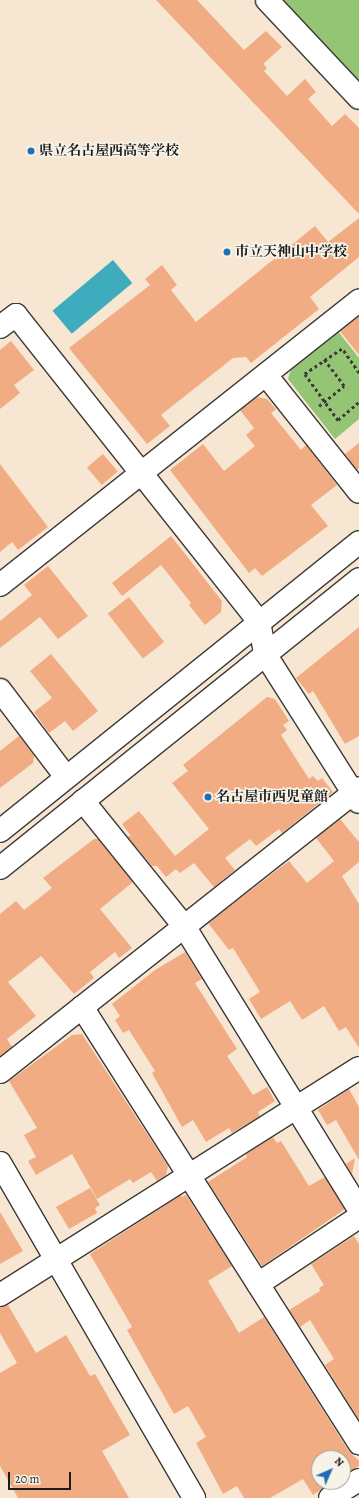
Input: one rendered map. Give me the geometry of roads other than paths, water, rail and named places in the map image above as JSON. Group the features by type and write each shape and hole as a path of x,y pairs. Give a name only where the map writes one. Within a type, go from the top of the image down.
{"street":[{"path":"267,0 359,98"},
{"path":"0,585 142,475 359,300"},
{"path":"0,327 16,315 260,622 265,654 357,795 184,926 0,1072"},
{"path":"266,375 359,492"},
{"path":"0,831 359,542"},
{"path":"0,868 359,579"},
{"path":"0,690 66,777"},
{"path":"83,802 184,926 359,1209"},
{"path":"82,1007 359,1443"},
{"path":"0,1295 359,1068"},
{"path":"0,1163 194,1498"},
{"path":"258,1284 359,1217"},
{"path":"330,1498 359,1480"}],"water":[{"path":"113,260 132,283 72,334 52,311"}],"place":[{"name":"県立名古屋西高等学校","path":"31,151"},
{"name":"市立天神山中学校","path":"227,252"},
{"name":"名古屋市西児童館","path":"208,797"}]}
